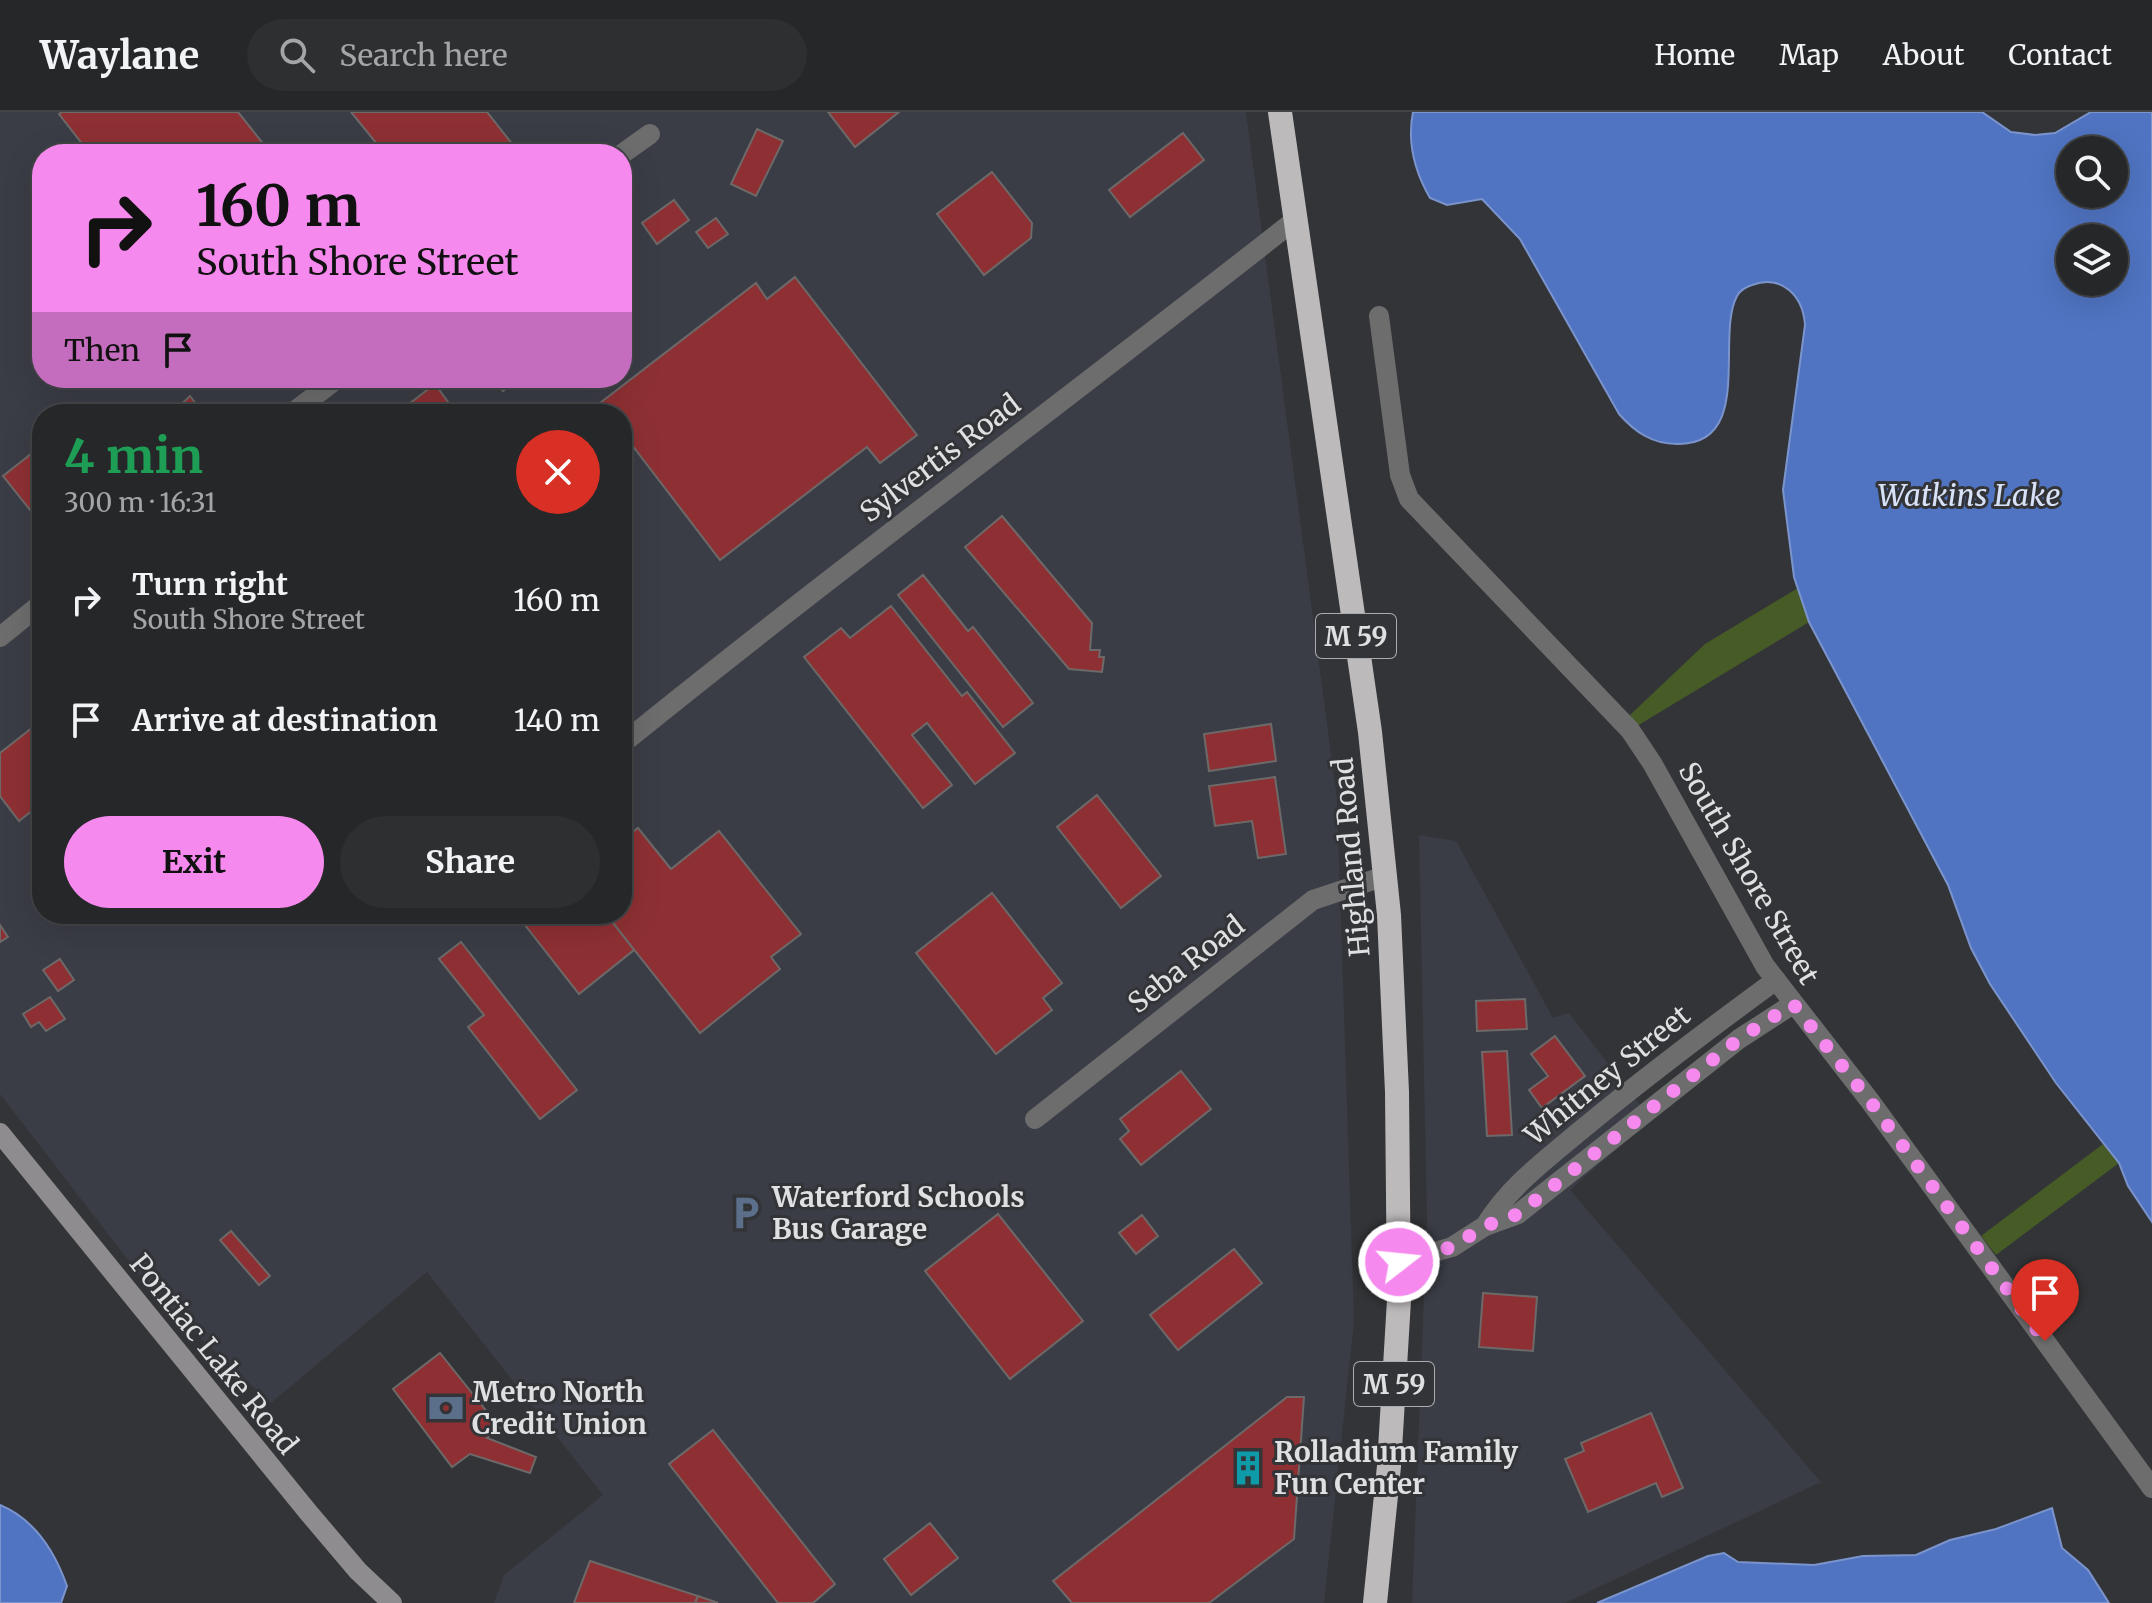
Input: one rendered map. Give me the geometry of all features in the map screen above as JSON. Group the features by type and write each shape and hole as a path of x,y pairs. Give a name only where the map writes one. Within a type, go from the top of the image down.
{"highway":[{"name":"Highland Road","path":"1280,112 1370,732 1385,876 1397,1092 1399,1262 1389,1466 1375,1603"}],"street":[{"path":"632,147 650,134"},
{"name":"Sylvertis Road","path":"632,736 810,591 1100,373 1295,220"},
{"name":"South Shore Street","path":"1379,316 1400,475 1409,499 1630,730 1776,980 1870,1101 2152,1488"},
{"path":"304,404 325,388"},
{"path":"0,637 32,611"},
{"name":"Seba Road","path":"1035,1119 1313,900 1385,876"},
{"name":"Whitney Street","path":"1485,1226 1502,1197 1622,1095 1776,980"},
{"name":"Whitney Street","path":"1399,1262 1452,1247 1485,1226 1518,1214 1712,1061 1793,1004"},
{"path":"1696,1038 1712,1061"},
{"path":"1622,1095 1640,1118"},
{"name":"Pontiac Lake Road","path":"0,1133 308,1512 358,1571 392,1603"}],"shaded area":[{"path":"0,112 1246,112 1337,799 1354,1321 1324,1603 494,1603 504,1575 603,1495 427,1272 271,1403 158,1299 0,1094"},
{"path":"1419,835 1456,841 1553,1018 1569,1013 1651,1119 1570,1190 1821,1482 1565,1603 1412,1603 1427,1219"}],"green space":[{"path":"1798,588 1809,622 1637,726 1630,715 1705,644"},
{"path":"2103,1144 2119,1163 1996,1255 1981,1236"}],"water":[{"name":"Watkins Lake","path":"1413,112 1982,112 2011,132 2035,135 2055,133 2091,112 2152,112 2152,1222 2128,1186 2119,1163 2056,1083 1990,984 1971,948 1948,885 1809,622 1794,577 1783,490 1805,325 1795,297 1781,285 1763,282 1738,294 1731,314 1728,386 1716,427 1701,440 1677,444 1645,436 1619,414 1520,239 1482,199 1447,205 1430,198 1414,156"},
{"path":"0,1505 23,1519 49,1549 67,1586 61,1603 0,1603"},
{"path":"2052,1508 2062,1548 2088,1570 2109,1603 1597,1603 1708,1556 1724,1553 1738,1562 1814,1565 1863,1556 1916,1555 1950,1540 1996,1529"}],"building":[{"path":"238,112 263,144 82,144 59,114"},
{"path":"351,112 487,112 512,144 377,144"},
{"path":"828,112 899,112 855,147"},
{"path":"757,129 783,141 756,196 731,184"},
{"path":"1183,133 1204,160 1130,217 1109,190"},
{"path":"992,172 1032,223 1031,238 984,275 937,214"},
{"path":"674,200 689,220 657,244 642,223"},
{"path":"716,218 728,234 708,248 696,232"},
{"path":"795,277 917,435 880,463 867,447 720,560 632,445 632,404 600,403 620,388 632,388 632,378 756,283 767,299"},
{"path":"430,388 438,388 449,404 409,404"},
{"path":"190,396 196,404 182,404"},
{"path":"32,453 32,512 3,476"},
{"path":"1002,516 1092,623 1090,650 1100,650 1099,657 1104,657 1102,672 1069,669 965,547"},
{"path":"923,575 968,631 973,627 1033,703 1003,727 898,595"},
{"path":"891,606 962,696 967,692 1015,753 975,784 927,723 912,735 952,785 923,808 804,657 841,628 850,638"},
{"path":"1271,724 1276,761 1209,771 1204,734"},
{"path":"32,728 32,811 19,821 0,796 0,753"},
{"path":"1275,777 1286,854 1258,858 1252,821 1215,826 1209,786"},
{"path":"1097,795 1161,876 1121,908 1057,827"},
{"path":"638,828 671,869 719,831 801,934 771,957 780,969 700,1033 614,924 632,924 632,832"},
{"path":"992,893 1062,983 1043,998 1052,1010 996,1054 916,953"},
{"path":"524,924 614,924 634,950 579,994"},
{"path":"0,925 8,937 0,942"},
{"path":"461,942 577,1090 540,1119 468,1027 484,1015 439,959"},
{"path":"60,959 74,980 58,991 43,970"},
{"path":"50,997 65,1019 46,1031 39,1022 31,1027 23,1014"},
{"path":"1525,999 1527,1029 1477,1031 1476,1001"},
{"path":"1555,1036 1585,1076 1542,1108 1529,1090 1548,1076 1531,1054"},
{"path":"1507,1051 1512,1135 1487,1136 1482,1052"},
{"path":"1181,1071 1211,1109 1141,1165 1120,1139 1129,1131 1120,1119"},
{"path":"998,1214 1083,1321 1010,1379 925,1271"},
{"path":"1142,1215 1158,1236 1136,1254 1119,1233"},
{"path":"231,1231 270,1276 259,1285 220,1240"},
{"path":"1234,1249 1262,1283 1178,1350 1150,1315"},
{"path":"1483,1293 1537,1297 1533,1351 1479,1347"},
{"name":"Metro North Credit Union","path":"440,1353 500,1428 487,1438 536,1457 530,1473 470,1454 452,1467 393,1389"},
{"name":"Rolladium Family Fun Center","path":"1287,1397 1304,1397 1294,1539 1209,1603 1072,1603 1053,1581"},
{"path":"1651,1413 1683,1488 1662,1497 1656,1483 1588,1512 1565,1459 1584,1451 1581,1443"},
{"path":"713,1430 835,1584 813,1603 778,1603 669,1464"},
{"path":"930,1523 958,1558 911,1595 884,1559"},
{"path":"590,1561 698,1596 695,1603 574,1603"},
{"path":"698,1596 718,1603 695,1603"}],"place":[{"name":"Waterford Schools Bus Garage","path":"746,1213"},
{"name":"Metro North Credit Union","path":"446,1408"},
{"name":"Rolladium Family Fun Center","path":"1248,1468"}],"route":[{"path":"1399,1262 1452,1247 1485,1226 1518,1214 1739,1039 1793,1004 1870,1101 2045,1341"}]}
